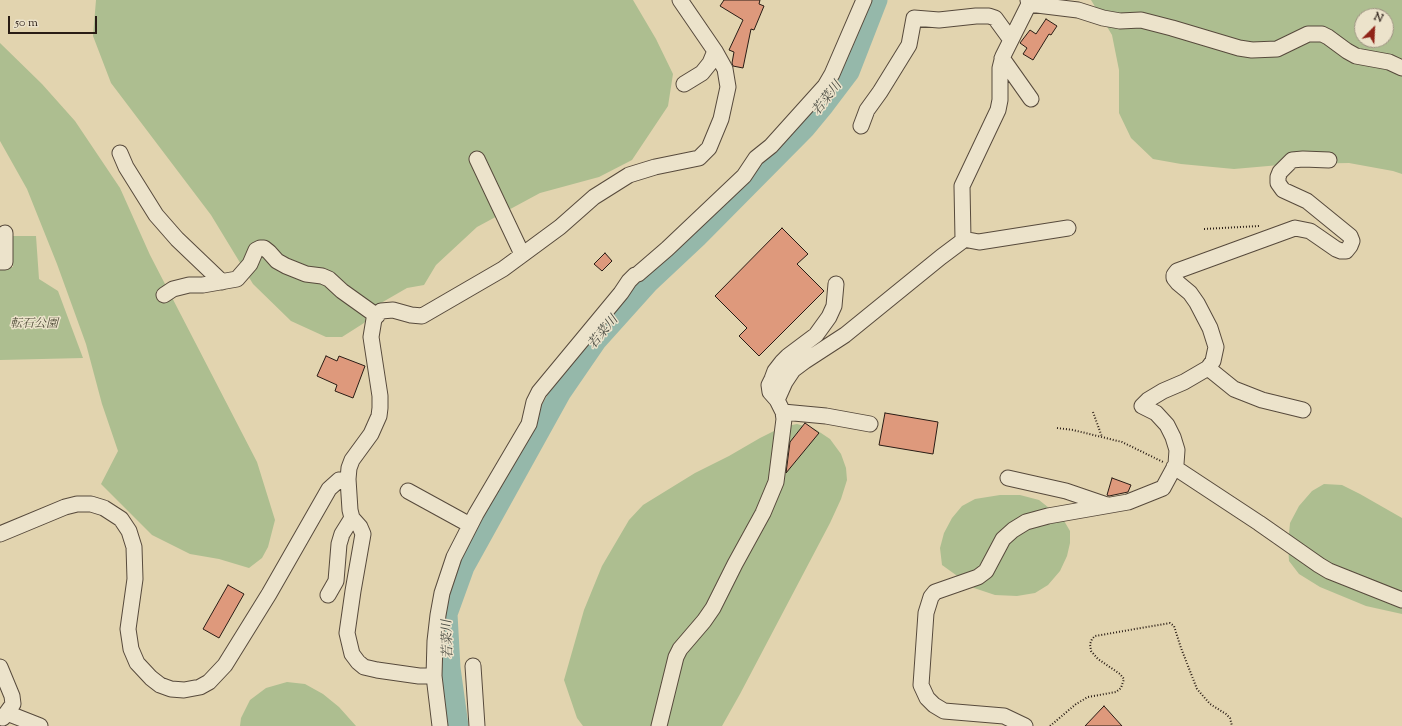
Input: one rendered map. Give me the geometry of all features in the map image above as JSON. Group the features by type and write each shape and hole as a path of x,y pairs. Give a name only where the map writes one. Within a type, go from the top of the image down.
{"street":[{"path":"434,676 419,676 377,670 364,666 358,662 352,654 347,633 363,534 360,527 352,518 350,510 348,479 349,468 352,460 372,434 379,416 380,396 371,337 374,320 381,311 393,310 411,315 422,316 503,269 560,227 594,197 629,175 655,167 699,158 709,148 721,118 728,87 725,69 715,51 680,0"},
{"path":"440,726 434,676 435,641 442,593 454,557 470,525 529,424 534,402 539,392 621,293 629,281 667,250 744,176 756,158 771,146 825,86 832,74 864,0"},
{"path":"780,406 785,382 793,370 845,335 963,239 962,186 998,110 1000,100 1000,68 1002,58 1028,2 1078,10 1103,18 1120,21 1141,20 1239,48 1252,50 1277,49 1308,34 1314,33 1328,37 1340,48 1356,56 1389,62 1402,68"},
{"path":"861,126 867,110 909,45 914,18 939,20 989,16 995,18 1011,40"},
{"path":"684,84 702,73 710,63 715,51"},
{"path":"1002,58 1031,99"},
{"path":"120,153 126,167 156,214 177,239 222,282"},
{"path":"477,159 522,254"},
{"path":"1025,726 1004,716 944,711 934,705 927,698 921,685 928,603 935,592 978,577 986,571 1003,539 1013,530 1026,522 1048,516 1128,502 1163,488 1176,464 1177,450 1167,425 1156,413 1142,406 1148,400 1163,391 1184,382 1208,368 1213,361 1216,347 1210,328 1197,303 1190,293 1178,283 1174,278 1174,275 1177,271 1295,228 1310,231 1336,249 1346,251 1352,241 1350,236 1307,200 1283,190 1278,183 1280,172 1292,160 1329,160"},
{"path":"963,239 979,242 1068,228"},
{"path":"0,262 5,262 5,234"},
{"path":"164,296 176,288 237,279 250,264 256,250 264,248 277,261 286,266 298,271 329,279 342,291 377,316"},
{"path":"659,726 676,657 680,649 713,608 735,564 763,514 776,482 784,419 780,406 770,392 769,385 775,371 788,356 816,334 829,317 834,306 836,284"},
{"path":"1208,368 1234,390 1262,400 1303,410"},
{"path":"780,406 870,424"},
{"path":"1174,468 1259,523 1329,571 1402,600"},
{"path":"1008,478 1066,491 1109,506"},
{"path":"0,534 65,507 77,504 92,504 104,508 121,519 129,531 134,547 135,579 128,629 131,649 137,663 160,685 171,689 184,690 200,687 209,682 226,666 329,489 338,480 348,479"},
{"path":"408,491 470,525"},
{"path":"328,595 336,581 339,544 342,534 352,518"},
{"path":"473,666 477,726"},
{"path":"0,667 12,696 13,704 3,718 40,726"}],"path":[{"path":"1204,229 1262,226"},
{"path":"1093,412 1102,438"},
{"path":"1057,428 1073,430 1122,442 1174,468"},
{"path":"1050,726 1076,704 1088,697 1116,692 1121,688 1124,679 1120,674 1098,659 1091,651 1090,644 1095,636 1170,623 1174,626 1197,689 1210,704 1230,718 1232,726"}],"green space":[{"path":"96,0 633,0 656,39 673,74 668,106 632,160 599,177 540,193 477,227 436,265 424,285 407,288 381,303 364,323 342,337 326,337 291,321 253,284 211,215 111,83 93,36"},
{"path":"1091,0 1402,0 1402,174 1349,163 1291,164 1234,169 1181,164 1153,159 1131,138 1119,113 1119,70 1112,35"},
{"path":"0,43 42,84 75,121 120,188 150,255 257,462 275,520 268,547 262,558 249,568 219,559 190,554 152,535 101,484 118,451 102,404 86,344 57,264 27,189 0,141"},
{"name":"転石公園","path":"11,236 36,236 39,279 58,291 83,358 0,360 0,268 13,267"},
{"path":"797,424 815,429 830,439 841,454 846,468 847,480 841,499 830,523 722,726 583,726 577,718 564,680 584,610 602,566 629,520 643,505 695,473 782,427"},
{"path":"1324,484 1342,485 1402,518 1402,614 1366,606 1320,587 1299,574 1289,561 1288,544 1290,523 1299,506 1312,491"},
{"path":"1000,495 1020,495 1039,500 1063,519 1070,531 1070,543 1067,556 1060,571 1048,585 1035,593 1017,596 995,595 974,588 942,565 940,548 944,533 952,518 962,506 975,499"},
{"path":"287,682 305,684 323,694 339,707 356,726 240,726 241,718 250,700 266,688"}],"building":[{"path":"724,0 760,0 759,4 764,6 754,30 751,29 743,68 733,66 732,63 734,52 729,50 743,20 720,6"},
{"path":"1046,19 1057,26 1051,35 1049,34 1033,60 1023,54 1027,48 1020,43 1030,30 1036,34"},
{"path":"782,228 808,254 797,264 824,291 759,356 739,336 747,328 715,296"},
{"path":"605,253 612,261 602,271 594,264"},
{"path":"326,356 337,361 339,356 365,366 353,398 335,391 337,385 317,376"},
{"path":"885,413 938,422 933,454 879,445"},
{"path":"805,423 819,433 786,473 790,442"},
{"path":"1112,478 1131,485 1128,492 1109,496 1107,495"},
{"path":"228,585 244,594 219,638 203,629"},
{"path":"1104,706 1122,726 1085,726"}],"waterway":[{"name":"若菜川","path":"458,726 450,668 447,614 464,567 561,392 596,341 649,282 697,237 805,128 824,105 849,72 877,0"}]}
